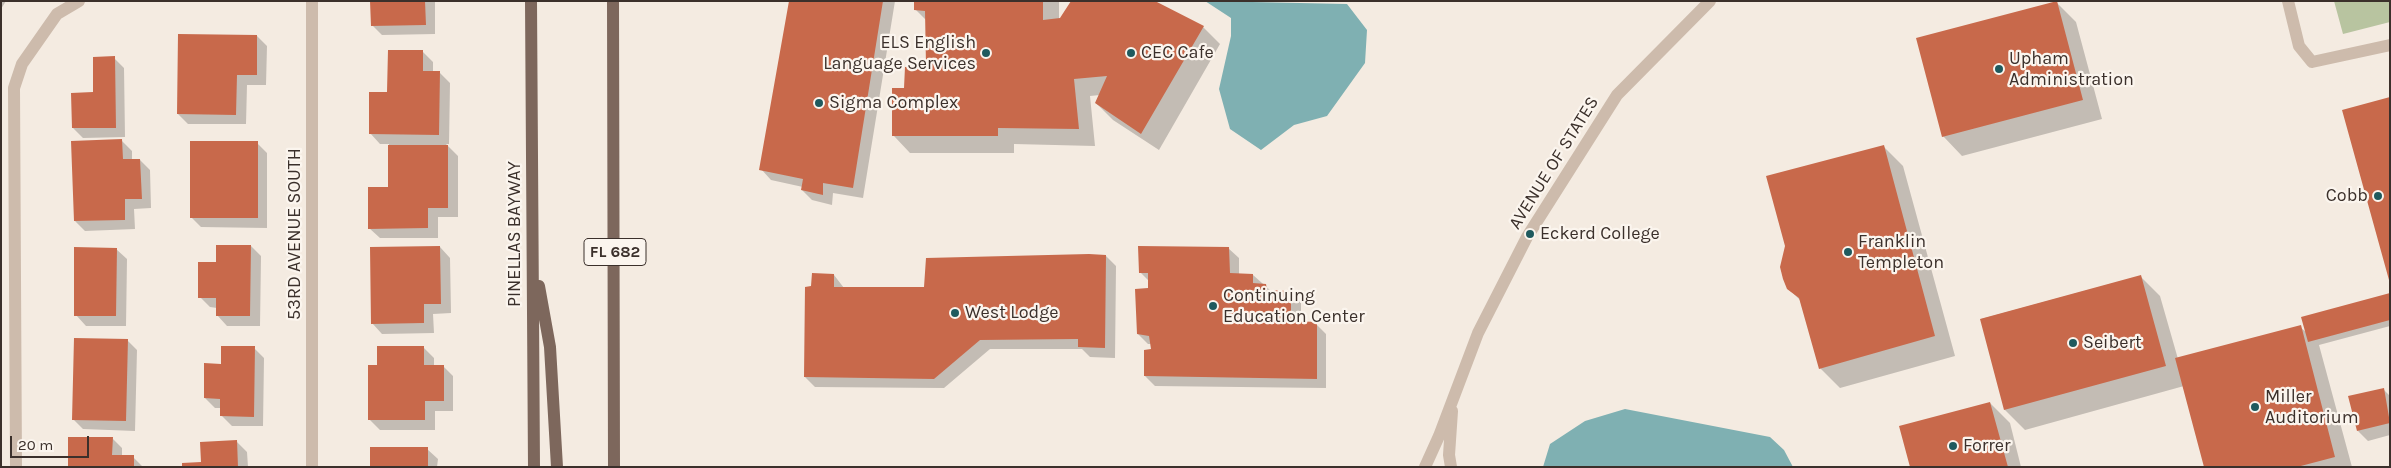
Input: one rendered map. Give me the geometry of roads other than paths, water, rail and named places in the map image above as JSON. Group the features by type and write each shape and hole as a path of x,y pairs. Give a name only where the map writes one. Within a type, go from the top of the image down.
{"main road":[{"name":"PINELLAS BAYWAY","path":"531,1 534,467"},
{"name":"FL 682","path":"613,1 614,467"},
{"path":"532,252 550,347 557,467"}],"street":[{"path":"16,467 14,88 22,64 57,14 79,1"},
{"name":"53RD AVENUE SOUTH","path":"312,1 312,467"},
{"name":"AVENUE OF STATES","path":"1425,467 1478,333 1527,237 1617,95 1710,1"},
{"path":"2288,1 2299,46 2312,62 2390,45"},
{"name":"AVENUE OF STATES","path":"1451,467 1448,455 1454,396"}],"water":[{"path":"1205,1 1347,4 1367,30 1365,63 1327,116 1294,125 1261,150 1230,129 1219,89 1231,36 1231,18"},
{"path":"1625,409 1770,437 1784,450 1793,467 1543,467 1550,444 1585,421"}],"place":[{"name":"ELS English Language Services","path":"986,53"},
{"name":"CEC Cafe","path":"1131,53"},
{"name":"Upham Administration","path":"1999,69"},
{"name":"Sigma Complex","path":"819,103"},
{"name":"Cobb","path":"2378,196"},
{"name":"Eckerd College","path":"1530,234"},
{"name":"Franklin Templeton","path":"1848,252"},
{"name":"Continuing Education Center","path":"1213,306"},
{"name":"West Lodge","path":"955,313"},
{"name":"Seibert","path":"2073,343"},
{"name":"Miller Auditorium","path":"2255,407"},
{"name":"Forrer","path":"1953,446"}]}
